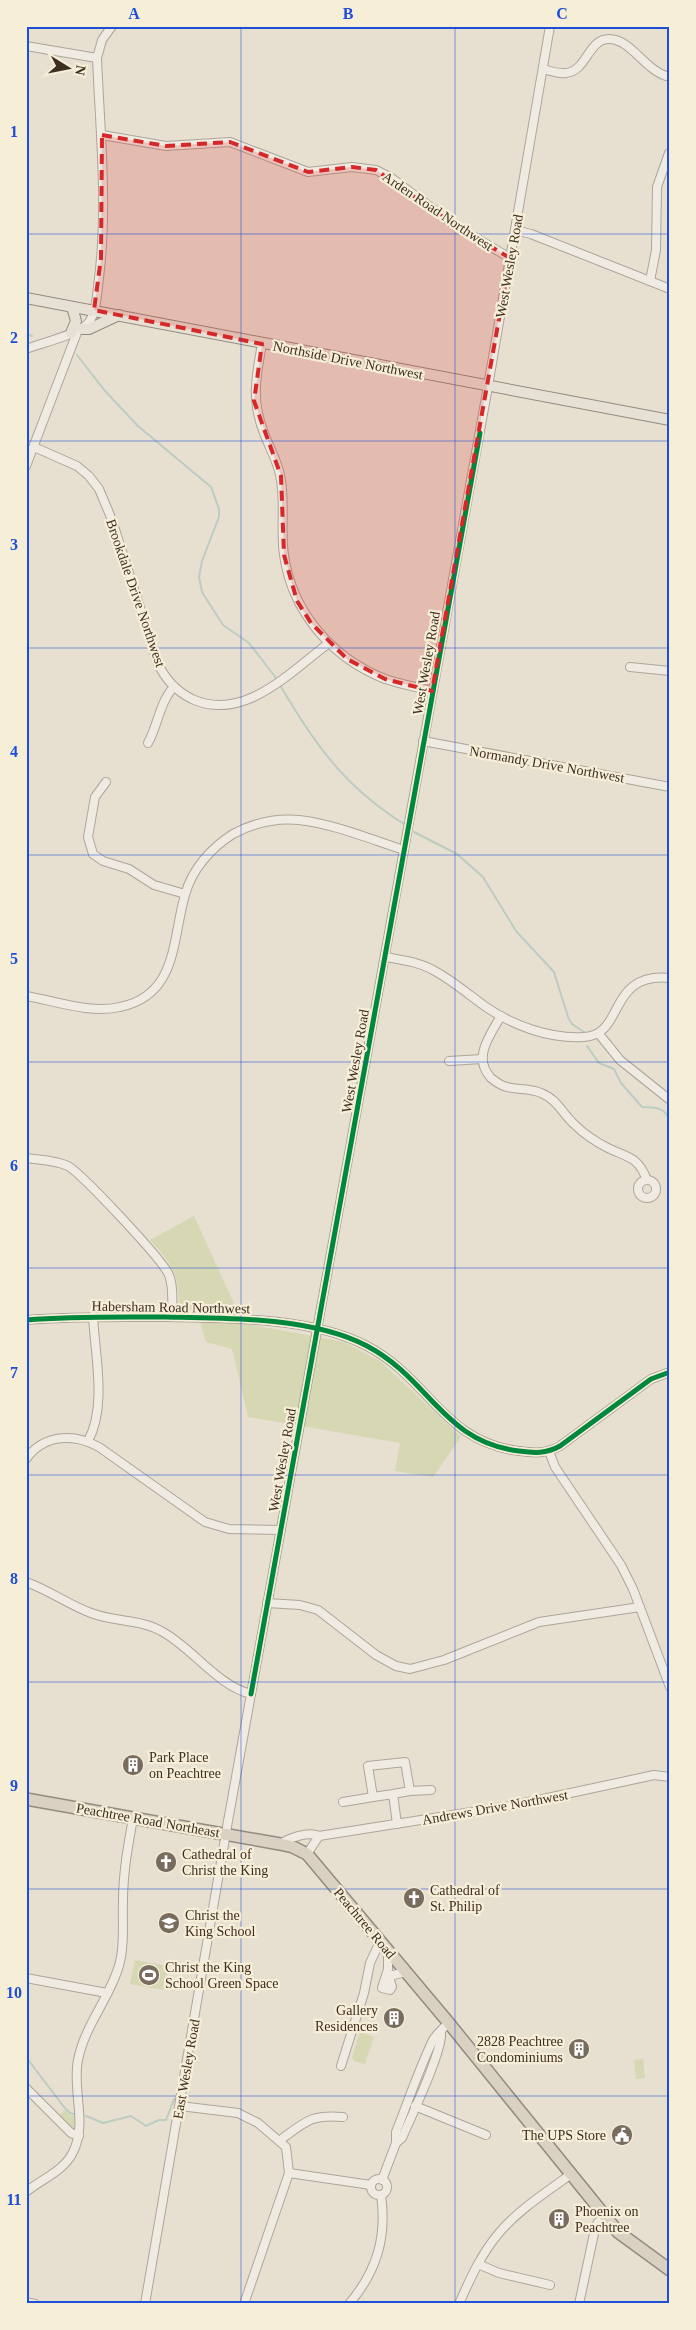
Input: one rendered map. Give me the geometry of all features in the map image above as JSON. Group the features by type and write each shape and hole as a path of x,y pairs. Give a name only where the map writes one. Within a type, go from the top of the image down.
{"highway":[{"name":"Peachtree Road Northeast","path":"26,1799 275,1843"},
{"name":"Peachtree Road","path":"275,1843 307,1854 448,2022"},
{"path":"448,2022 605,2217 628,2241 670,2270"}],"main road":[{"name":"Northside Drive Northwest","path":"26,298 670,420"},
{"path":"72,306 77,330 89,329 113,320 119,315"}],"street":[{"path":"26,349 77,330 89,322 94,310 101,258 104,196 97,58 102,40 112,26"},
{"name":"West Wesley Road","path":"226,1834 386,957 432,691 488,387 550,26"},
{"path":"543,69 562,74 572,72 582,64 597,43 603,39 611,38 621,41 646,65 670,78"},
{"path":"26,46 97,58"},
{"name":"Arden Road Northwest","path":"102,135 166,146 230,142 308,172 352,167 376,170 397,182 456,226 510,258"},
{"path":"650,281 656,250 657,187 669,153"},
{"path":"515,230 670,289"},
{"path":"26,466 77,330"},
{"path":"262,344 254,382 254,401 280,476 282,543 286,569 302,611 329,643 347,659 373,674 397,683 432,691"},
{"name":"Brookdale Drive Northwest","path":"34,447 77,466 100,489 112,520 157,661 164,675 174,687 189,697 204,703 222,706 239,703 267,689 329,643"},
{"path":"630,667 670,671"},
{"path":"148,742 158,723 166,698 174,687"},
{"name":"Normandy Drive Northwest","path":"423,742 670,787"},
{"path":"106,782 95,797 88,837 93,854 102,861 129,869 154,885 185,894"},
{"path":"26,996 103,1009 120,1007 140,999 160,982 171,963 185,894 197,869 215,848 238,832 266,821 310,822 404,850"},
{"path":"386,957 414,963 433,970 500,1016 524,1027 550,1034 582,1038 600,1034 608,1026 620,999 632,987 650,979 670,978"},
{"path":"500,1016 484,1046 482,1059 486,1071 496,1082 508,1088 535,1091 548,1096 560,1105 574,1124 597,1142 636,1161 643,1169 647,1180"},
{"path":"600,1034 620,1060 670,1100"},
{"path":"449,1061 482,1059"},
{"path":"26,1158 57,1162 75,1171 153,1252 170,1276 172,1286 172,1317"},
{"path":"88,1441 95,1425 98,1407 93,1316"},
{"name":"Habersham Road Northwest","path":"26,1320 93,1316 250,1319 317,1330 351,1339 383,1356 414,1381 456,1426 476,1440 506,1450 536,1453 549,1451 560,1446 650,1379 670,1372"},
{"path":"26,1459 36,1448 56,1439 69,1437 88,1441 205,1522 229,1529 281,1530"},
{"path":"549,1451 555,1467 621,1565 640,1607 670,1687"},
{"path":"26,1582 92,1614 149,1626 163,1631 213,1672 242,1691 251,1694"},
{"path":"268,1603 300,1605 318,1610 376,1655 396,1666 410,1669 444,1660 539,1622 640,1607"},
{"path":"373,1797 368,1766 405,1762 410,1791"},
{"name":"Andrews Drive Northwest","path":"275,1843 314,1834 319,1836 510,1806 654,1774 668,1776"},
{"path":"343,1802 410,1791 431,1790"},
{"path":"393,1794 397,1824"},
{"path":"26,2192 67,2161 79,2136 80,2122 76,2085 78,2059 86,2032 117,1972 122,1951 124,1878 133,1818"},
{"name":"East Wesley Road","path":"145,2304 226,1834"},
{"path":"307,1854 319,1836"},
{"path":"341,2066 364,1993 370,1963 376,1949 385,1947 388,1969 382,1988 390,1990 392,1987 389,1976 406,1972"},
{"path":"26,1978 107,1994"},
{"path":"349,2304 364,2284 375,2264 382,2240 384,2212 381,2195 386,2189 382,2180 396,2143 396,2132 420,2085 430,2059 435,2037 441,2034 448,2022"},
{"path":"396,2143 402,2138 415,2106 420,2085"},
{"path":"26,2088 71,2133 79,2136"},
{"path":"180,2106 238,2113 258,2123 286,2147 289,2173 244,2304"},
{"path":"415,2106 486,2135"},
{"path":"283,2138 311,2118 323,2115 343,2117"},
{"path":"289,2173 371,2185"},
{"path":"459,2304 478,2264 500,2232 514,2217 571,2174"},
{"path":"26,2183 44,2179"},
{"path":"371,2185 375,2180 382,2180"},
{"path":"371,2185 373,2194 381,2195"},
{"path":"579,2304 595,2229 598,2222 605,2217"},
{"path":"478,2264 499,2273 550,2285"},
{"path":"26,2302 35,2304"}],"highlighted area":[{"path":"102,135 166,146 230,142 308,172 352,167 376,170 456,226 510,258 432,691 385,679 347,659 311,623 297,601 284,555 281,476 254,401 262,344 94,310 101,258"}],"green space":[{"path":"194,1216 238,1312 247,1324 344,1342 380,1361 461,1437 433,1477 395,1471 400,1443 248,1417 232,1349 206,1342 197,1312 179,1311 178,1288 170,1264 150,1240"},
{"name":"Christ the King School Green Space","path":"135,1960 168,1966 164,1990 130,1984"},
{"path":"360,2032 374,2037 365,2064 354,2061 352,2057"},
{"path":"643,2059 645,2078 636,2079 634,2060"},
{"path":"65,2110 70,2115 77,2117 77,2135 57,2117"}],"waterway":[{"path":"26,334 32,336"},
{"path":"77,355 105,391 138,426 211,487 219,509 219,517 202,561 199,577 202,592 223,625 249,643 276,678"},
{"path":"280,685 319,746 348,780 383,810 404,824"},
{"path":"414,832 457,854 483,877 516,931 554,972 568,1017 572,1024 584,1032"},
{"path":"587,1046 599,1063 614,1069 621,1083 642,1107 656,1108 663,1111 670,1122"},
{"path":"26,2057 64,2107 70,2113 77,2115"},
{"path":"86,2116 103,2123 131,2116 146,2126 159,2120 166,2120 174,2099 176,2099"}],"cycle path":[{"path":"251,1694 480,433"},
{"path":"26,1320 96,1317 215,1318 269,1321 321,1329 345,1336 367,1346 389,1360 407,1375 454,1423 472,1435 493,1445 530,1452 545,1452 555,1449 651,1379 670,1372"}],"place":[{"name":"Park Place on Peachtree","path":"133,1765"},
{"name":"Cathedral of Christ the King","path":"166,1862"},
{"name":"Cathedral of St. Philip","path":"414,1898"},
{"name":"Christ the King School","path":"169,1923"},
{"name":"Christ the King School Green Space","path":"149,1975"},
{"name":"Gallery Residences","path":"394,2018"},
{"name":"2828 Peachtree Condominiums","path":"579,2049"},
{"name":"The UPS Store","path":"622,2135"},
{"name":"Phoenix on Peachtree","path":"559,2219"}]}
